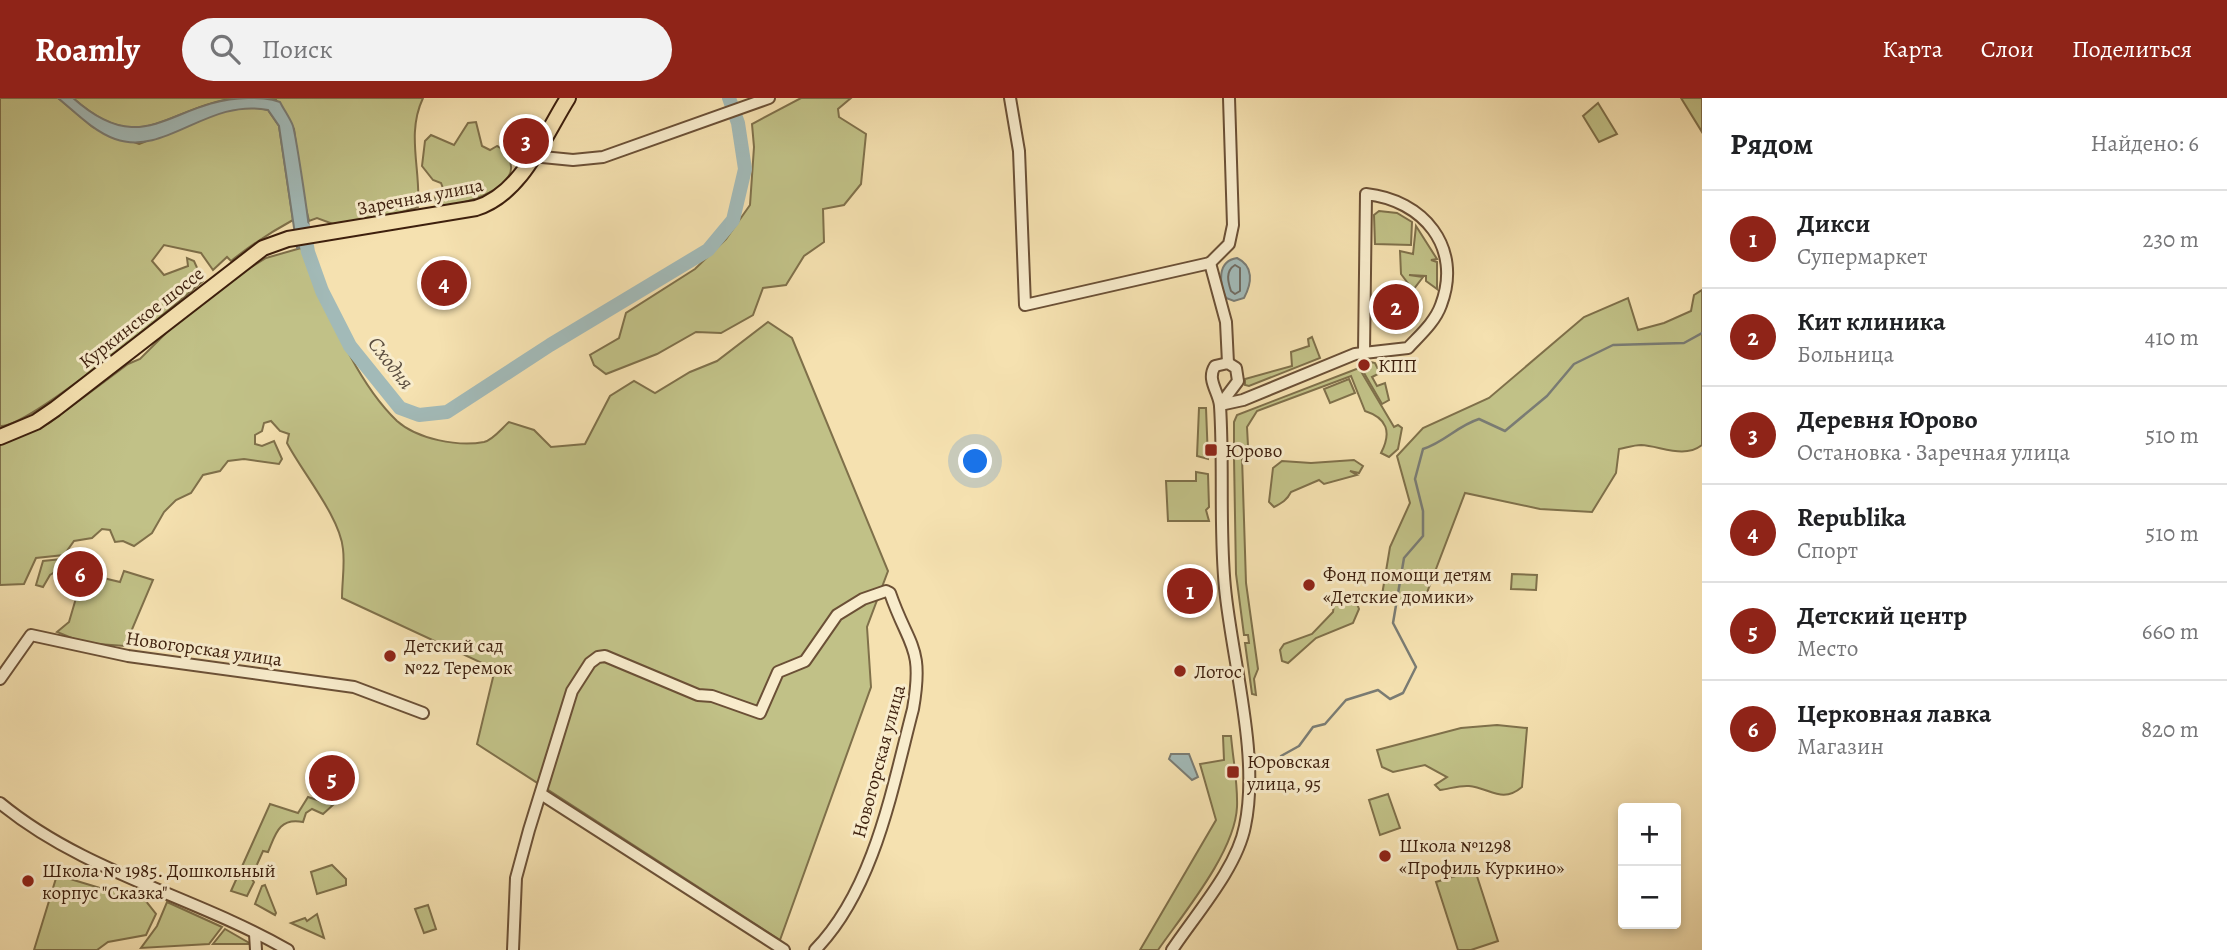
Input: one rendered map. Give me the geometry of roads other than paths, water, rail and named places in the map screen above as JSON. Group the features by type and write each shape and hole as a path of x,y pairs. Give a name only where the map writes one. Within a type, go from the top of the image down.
{"main road":[{"name":"Заречная улица","path":"316,234 488,204 511,188 568,98"},
{"name":"Куркинское шоссе","path":"0,437 36,422 55,410 248,258 275,243 316,234"}],"street":[{"path":"532,156 562,160 603,157 769,98"},
{"path":"1010,98 1019,151 1024,305 1210,263 1229,244 1233,225 1229,98"},
{"path":"1220,405 1257,394 1364,352 1408,348 1426,330 1441,306 1446,265 1442,244 1416,210 1398,201 1366,194 1364,352"},
{"path":"1210,263 1226,322 1228,363"},
{"path":"1172,950 1237,851 1248,807 1244,728 1222,552 1220,405 1211,374 1215,366 1228,363 1236,368 1235,385 1220,405"},
{"path":"1213,383 1223,390 1235,385"},
{"path":"1235,385 1247,393 1257,394"},
{"name":"Новогорская улица","path":"541,794 572,691 598,657 619,661 698,695 712,696 760,713 778,672 805,661 816,648 831,620 877,593 890,593 917,651 918,680 913,709 860,890 833,932 815,950"},
{"name":"Новогорская улица","path":"0,679 31,635 128,656 354,687 424,713"},
{"path":"513,950 516,878 541,794 784,950"},
{"path":"0,803 33,828 80,857 288,950"},
{"path":"255,934 256,950"},
{"path":"255,934 272,950"}],"water":[{"path":"58,98 73,98 98,117 120,126 140,127 221,101 256,98 280,102 293,126 310,245 297,248 279,126 268,110 226,112 170,135 134,142 115,139 99,131"},
{"path":"1237,258 1243,261 1249,270 1250,281 1244,298 1234,301 1226,298 1221,274 1226,263"},
{"path":"1171,754 1189,754 1198,777 1192,780 1169,759"}],"waterway":[{"name":"Сходня","path":"304,229 308,252 322,291 350,346 400,408 419,415 447,412 550,345 708,250 733,220 745,169 738,123 729,98"},
{"path":"1281,756 1299,746 1313,727 1325,724 1346,700 1378,690 1390,699 1403,693 1416,667 1393,623 1404,558 1423,536 1423,511 1415,479 1423,449 1479,419 1505,431 1547,396 1574,364 1613,345 1684,343 1702,333"}],"place":[{"name":"Деревня Юрово","path":"526,141"},
{"name":"Republika","path":"444,283"},
{"name":"Кит клиника","path":"1396,307"},
{"name":"КПП","path":"1364,365"},
{"name":"Юрово","path":"1211,450"},
{"name":"Церковная лавка","path":"80,574"},
{"name":"Фонд помощи детям «Детские домики»","path":"1309,585"},
{"name":"Дикси","path":"1190,591"},
{"name":"Детский сад №22 Теремок","path":"390,656"},
{"name":"Лотос","path":"1180,671"},
{"name":"Юровская улица, 95","path":"1233,772"},
{"name":"Детский центр","path":"332,778"},
{"name":"Школа №1298 «Профиль Куркино»","path":"1385,856"},
{"name":"Школа № 1985. Дошкольный корпус \"Сказка\"","path":"28,881"}]}
